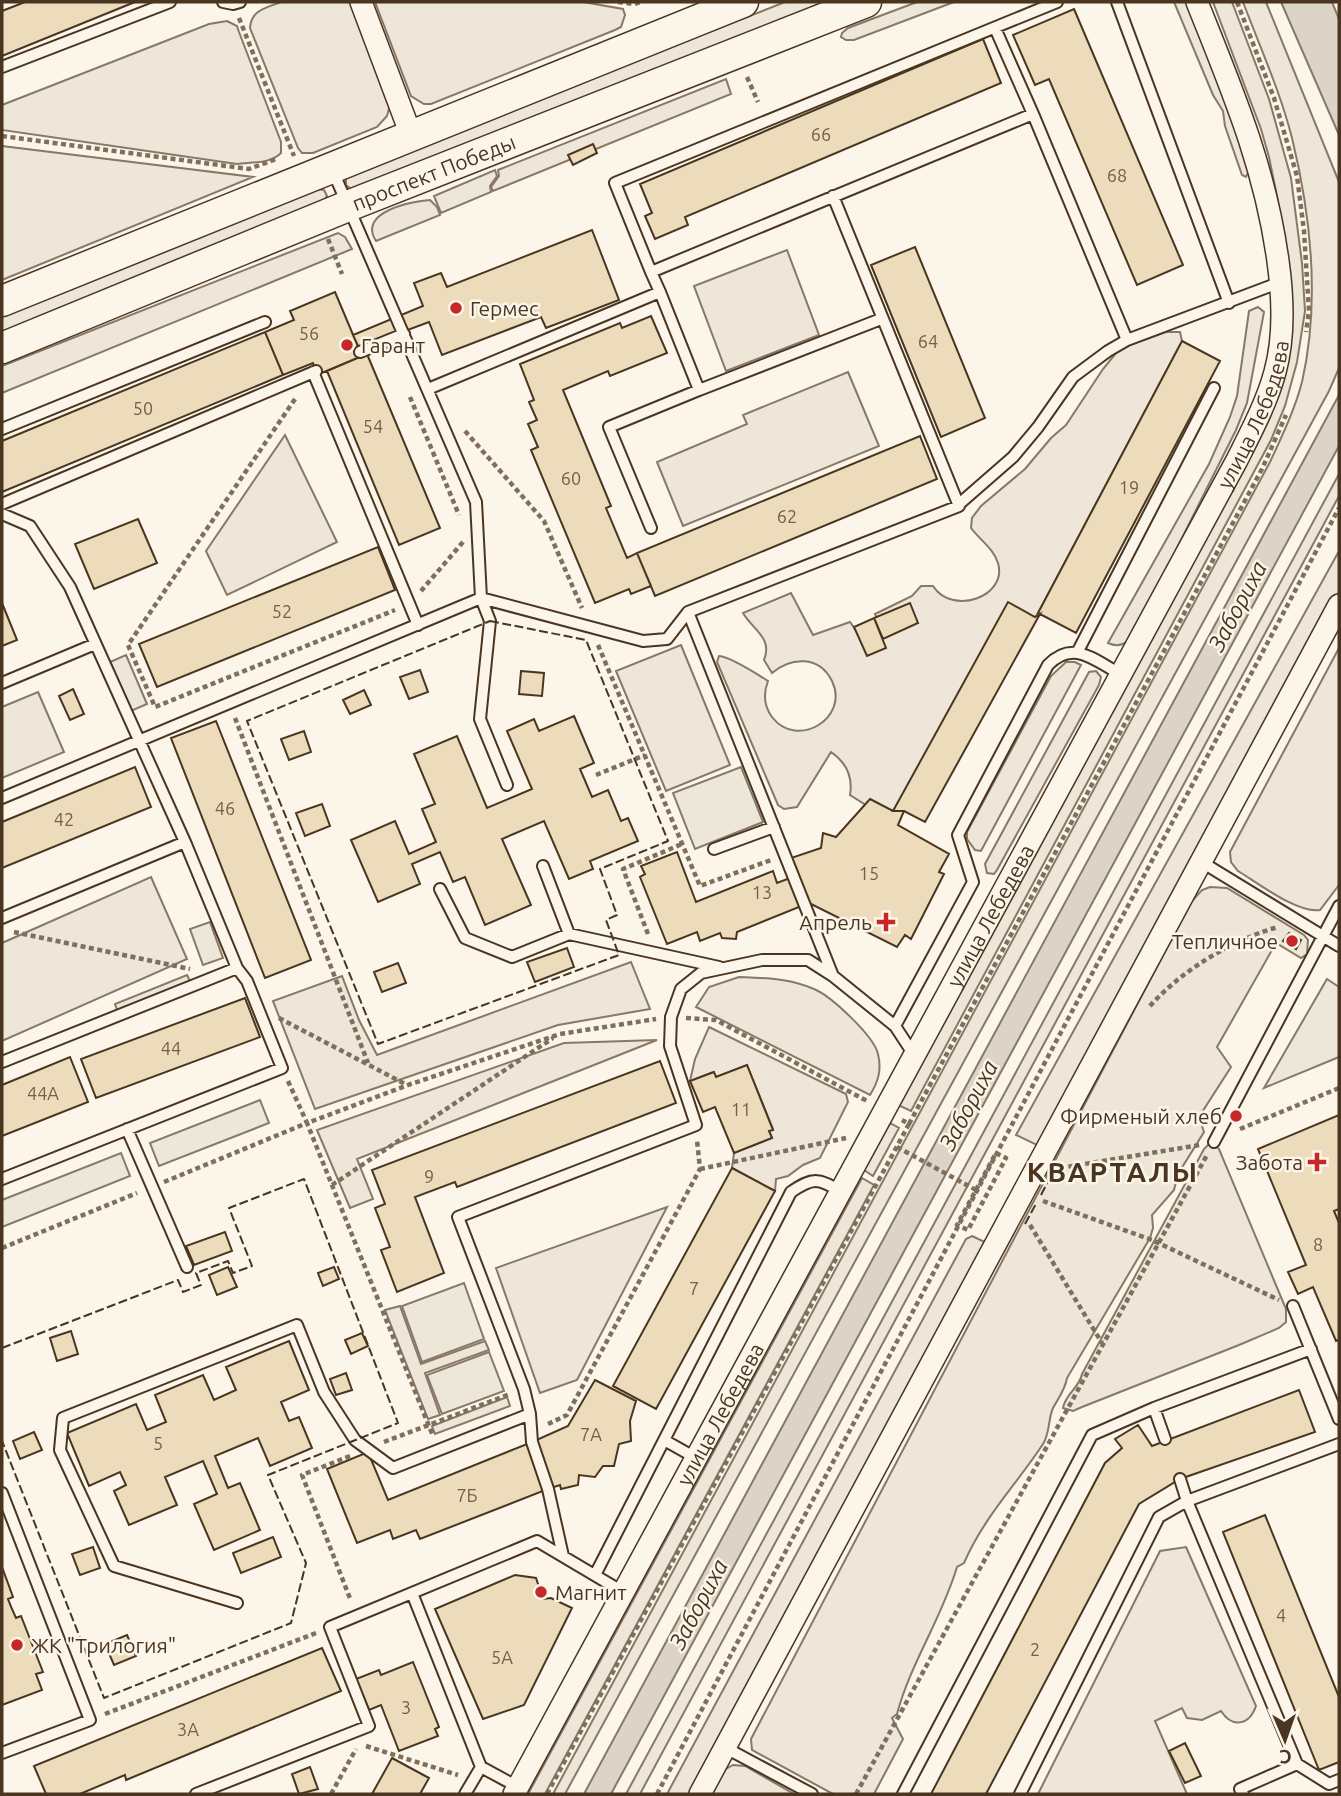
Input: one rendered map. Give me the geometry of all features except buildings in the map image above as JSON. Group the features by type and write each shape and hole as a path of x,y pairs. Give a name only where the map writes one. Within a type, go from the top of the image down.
{"main road":[{"name":"проспект Победы","path":"2,301 743,2"},
{"name":"проспект Победы","path":"2,348 348,206 866,2"}],"street":[{"path":"361,2 411,135"},
{"name":"улица Лебедева","path":"516,1791 1237,460 1275,372 1283,304 1274,227 1251,139 1197,2"},
{"path":"700,1794 1339,605"}],"lane":[{"path":"2,67 170,2"},
{"path":"699,390 615,183 1057,2"},
{"path":"1117,2 1229,303"},
{"path":"995,28 1127,340"},
{"path":"650,272 1033,114"},
{"path":"332,168 476,502 481,598 490,621 480,719 507,785"},
{"path":"833,196 958,505"},
{"path":"2,798 481,598 643,641 667,639 688,612 958,505 1013,457 1073,377 1108,351 1127,340 1281,282"},
{"path":"428,390 660,292"},
{"path":"652,528 609,427 881,319"},
{"path":"2,429 265,322"},
{"path":"360,352 404,334"},
{"path":"2,504 315,372 418,625"},
{"path":"1078,651 1214,388"},
{"path":"2,514 30,526 70,587 140,739 237,968 247,981 282,1068 2,1179"},
{"path":"688,612 833,976"},
{"path":"2,682 95,644"},
{"path":"895,1026 973,882 958,835 1048,665 1055,658 1078,651 1121,674"},
{"path":"714,849 774,827"},
{"path":"2,918 185,842"},
{"path":"1200,861 1339,946"},
{"path":"542,866 569,934"},
{"path":"440,889 465,938 512,957 569,934 725,968"},
{"path":"1214,1142 1339,906"},
{"path":"563,1556 531,1432 524,1389 458,1217 696,1125 670,1046 671,1017 681,989 701,973 762,960 808,960 833,976 895,1026 914,1055"},
{"path":"2,1062 237,968"},
{"path":"127,1129 187,1267"},
{"path":"595,1575 791,1192 807,1181 822,1181 840,1191"},
{"path":"1293,1306 1339,1419"},
{"path":"237,1603 114,1566 60,1450 63,1418 297,1325 324,1392 355,1440 394,1468 530,1414"},
{"path":"903,1794 1092,1435 1154,1408 1311,1349"},
{"path":"1154,1408 1165,1439"},
{"path":"664,1440 696,1458"},
{"path":"1020,1794 1159,1517 1187,1501 1339,1444"},
{"path":"1180,1479 1297,1764 1329,1784 1339,1780"},
{"path":"2,1493 90,1720 2,1753"},
{"path":"196,1794 369,1726 330,1627 537,1541 623,1592"},
{"path":"412,1593 481,1767 516,1791"},
{"path":"724,1747 812,1794"},
{"path":"1242,1794 1240,1789 1297,1764"},
{"path":"465,1794 481,1767"}],"path":[{"path":"232,2 296,161"},
{"path":"618,2 640,2"},
{"path":"745,70 758,102"},
{"path":"2,136 249,169 293,152"},
{"path":"325,231 342,274"},
{"path":"315,372 128,645 155,707 410,604 467,536"},
{"path":"407,390 462,524"},
{"path":"464,430 544,521 700,886 785,855"},
{"path":"957,1225 1339,508"},
{"path":"229,703 368,1063"},
{"path":"596,775 645,755"},
{"path":"656,954 623,869 682,844"},
{"path":"1147,1009 1168,986 1213,956 1261,932 1299,921"},
{"path":"2,930 222,975"},
{"path":"257,1007 408,1085"},
{"path":"307,1123 408,1085 560,1034 671,1017 716,1020 909,1124"},
{"path":"332,1185 560,1034"},
{"path":"282,1068 307,1123 438,1450"},
{"path":"1238,1130 1339,1088"},
{"path":"547,1794 909,1124"},
{"path":"884,1171 909,1124"},
{"path":"531,1432 567,1415 700,1168 696,1125"},
{"path":"700,1168 852,1137"},
{"path":"1059,1168 1214,1142"},
{"path":"856,1794 1214,1142"},
{"path":"897,1147 976,1190"},
{"path":"657,1794 996,1153"},
{"path":"957,1225 968,1230 1006,1158 996,1153"},
{"path":"1042,1200 1158,1242 1293,1306"},
{"path":"1030,1224 1103,1343"},
{"path":"90,1720 330,1627"},
{"path":"331,1794 359,1744 473,1780"}],"shaded area":[{"path":"281,2 352,2 390,105 387,116 377,127 313,153 302,153 298,148 250,28 256,13"},
{"path":"375,2 583,2 623,9 625,15 621,27 615,30 431,104 424,104 411,96"},
{"path":"785,2 830,2 359,188 351,189 346,185 346,178 353,173"},
{"path":"917,2 954,2 854,40 841,37 848,28"},
{"path":"1174,2 1191,2 1252,164 1246,177 1242,175 1225,126 1223,111 1213,95"},
{"path":"1213,2 1232,2 1269,99 1291,178 1305,311 1297,362 1285,406 1271,440 911,1111 898,1105 1241,473 1290,293 1278,201 1269,157"},
{"path":"1243,2 1266,2 1339,182 1339,368 1329,391 565,1794 553,1794 1270,462 1292,412 1302,382 1311,322 1308,229 1292,138 1276,86"},
{"path":"227,21 237,26 281,142 281,153 277,157 237,164 2,130 2,105 209,24"},
{"path":"726,79 731,94 493,191 491,187 499,176 498,170"},
{"path":"2,146 253,177 2,280"},
{"path":"495,170 497,176 490,186 491,192 441,213 434,196"},
{"path":"317,189 324,190 327,196 322,203 2,333 2,316"},
{"path":"430,200 440,215 376,241 372,231 380,216 400,206"},
{"path":"338,233 345,237 352,249 2,393 2,366"},
{"path":"787,250 819,335 726,371 694,286"},
{"path":"1258,307 1264,312 1247,403 1236,430 1135,631 1123,644 1108,643 1209,464 1230,417 1237,396 1249,311"},
{"path":"1166,332 1180,332 1182,341 1038,613 893,811 866,805 850,795 848,771 831,752 797,807 784,809 778,805 717,662 719,656 768,681 765,700 769,713 782,726 794,730 807,730 828,717 834,707 836,695 832,681 826,673 812,663 804,661 788,664 772,673 764,660 764,640 743,613 791,593 813,635 850,622 860,636 880,625 875,614 912,596 921,586 933,586 942,595 953,600 976,599 987,593 995,585 999,575 998,563 990,549 971,528 972,518 981,506 1025,469 1051,438 1066,425 1116,353"},
{"path":"848,372 879,446 683,526 657,462 747,424 743,415"},
{"path":"285,435 337,542 227,595 206,551"},
{"path":"1339,474 1339,496 640,1794 626,1794"},
{"path":"1339,551 1339,592 1039,1146 1016,1135"},
{"path":"681,645 730,765 666,791 616,671"},
{"path":"1339,648 1339,885 1320,910 1311,910 1278,897 1238,871 1231,862 1230,852"},
{"path":"126,655 147,704 131,711 110,662"},
{"path":"1066,662 1081,665 981,851 975,850 967,839 967,832 1051,676"},
{"path":"1096,671 1101,677 1099,685 997,870 994,874 987,873 985,864 1089,672"},
{"path":"38,692 64,752 2,778 2,707"},
{"path":"741,767 763,822 695,849 673,793"},
{"path":"151,877 187,959 2,1041 2,943"},
{"path":"1210,887 1227,888 1304,935 1308,940 1307,954 1301,958 1276,943 1217,1047 1231,1067 1199,1117 1204,1132 1178,1174 1174,1190 1152,1215 1153,1228 1150,1238 1067,1378 1051,1412 1043,1444 991,1516 964,1563 957,1567 910,1676 897,1714 892,1718 903,1739 874,1794 833,1794 752,1750 751,1739 1191,902 1202,890"},
{"path":"210,922 223,958 203,965 190,929"},
{"path":"631,962 650,1009 558,1025 315,1109 273,1001 342,976 359,1020 377,1055"},
{"path":"187,975 191,983 118,1013 115,1004"},
{"path":"739,977 777,979 805,985 841,1008 869,1037 878,1054 879,1076 870,1095 696,1007 709,987"},
{"path":"1327,979 1339,987 1339,1057 1264,1088"},
{"path":"709,1027 846,1094 848,1102 820,1158 803,1165 788,1176 776,1179 775,1191 732,1168 734,1153 772,1138 769,1131 773,1129 747,1065 716,1077 713,1072 690,1081 695,1059"},
{"path":"657,1040 357,1159 373,1199 350,1208 317,1130 564,1043"},
{"path":"260,1100 269,1123 159,1166 150,1143"},
{"path":"890,1123 899,1128 873,1176 864,1170"},
{"path":"1213,1144 1219,1149 1286,1309 1286,1322 1279,1328 1239,1345 1073,1411 1063,1408 1204,1149"},
{"path":"121,1153 130,1176 2,1227 2,1200"},
{"path":"862,1178 874,1185 545,1794 528,1794"},
{"path":"667,1207 577,1380 540,1393 496,1268"},
{"path":"972,1236 993,1246 699,1794 667,1794 966,1239"},
{"path":"464,1283 484,1339 422,1362 402,1306"},
{"path":"400,1306 421,1364 485,1341 489,1350 425,1373 440,1415 428,1419 385,1310"},
{"path":"489,1352 504,1391 442,1414 427,1375"},
{"path":"507,1397 510,1406 435,1434 432,1426"},
{"path":"1186,1547 1256,1706 1253,1713 1240,1722 1230,1720 1221,1711 1202,1720 1187,1718 1182,1708 1155,1721 1187,1794 1038,1794 1160,1551"},
{"path":"733,1765 745,1766 794,1794 710,1794 724,1770"}],"water":[{"path":"1281,2 1332,2 1339,19 1339,135"},
{"name":"Забориха","path":"1339,395 1339,446 611,1794 584,1794"}],"fence":[{"path":"490,621 586,640 668,841 600,869 617,915 606,920 619,955 378,1044 247,721 490,621"},
{"path":"1041,1195 1053,1172"},
{"path":"2,1348 178,1280 183,1292 201,1285 196,1273 228,1261 233,1273 252,1266 229,1208 304,1179 398,1423 268,1475 306,1563 291,1623 104,1698 2,1441"},
{"path":"1025,1224 1037,1202"}],"place":[{"name":"Гермес","path":"456,308"},
{"name":"Гарант","path":"347,345"},
{"name":"Апрель","path":"886,922"},
{"name":"Тепличное","path":"1292,941"},
{"name":"Фирменый хлеб","path":"1236,1116"},
{"name":"Забота","path":"1317,1162"},
{"name":"Магнит","path":"541,1592"},
{"name":"ЖК \"Трилогия\"","path":"17,1645"}],"district":[{"name":"КВАРТАЛЫ","path":"1113,1171"}]}
